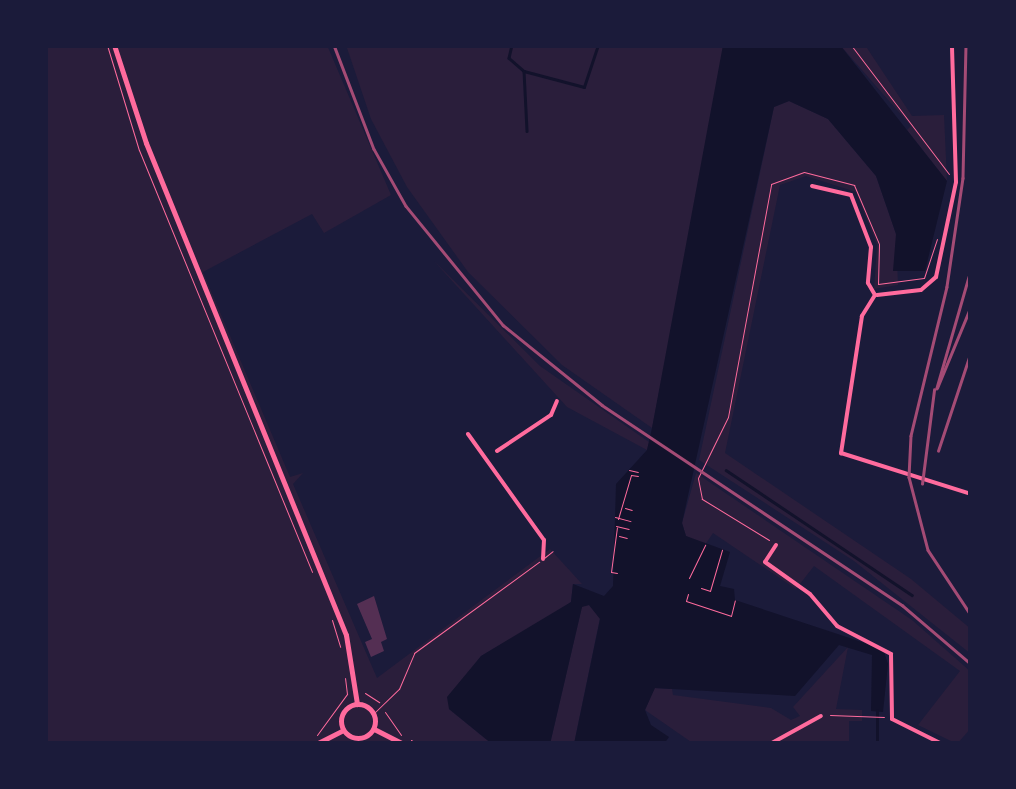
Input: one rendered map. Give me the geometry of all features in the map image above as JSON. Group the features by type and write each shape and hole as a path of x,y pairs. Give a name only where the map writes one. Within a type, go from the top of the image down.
{"main road":[{"path":"110,45 339,618 357,704"},
{"path":"357,704 374,713 374,729"},
{"path":"344,730 343,713 357,704"},
{"path":"314,741 344,730 359,738 374,729"},
{"path":"374,729 402,744"}],"street":[{"path":"875,295 921,290 936,276 956,182 952,45"},
{"path":"812,186 845,190 856,203 871,247 868,283 875,295"},
{"path":"875,295 862,316 841,453 971,494"},
{"path":"497,451 552,415 557,400"},
{"path":"468,434 544,540 543,559"},
{"path":"776,545 765,562 810,594 837,626 880,642 891,654 892,719 942,744"},
{"path":"770,744 821,716"}],"lane":[{"path":"374,713 399,689 414,653 553,551"}],"path":[{"path":"110,45 139,150 318,585"},
{"path":"851,45 949,173 950,184"},
{"path":"776,545 710,506 700,495 698,478 728,417 771,184 804,172 854,185 880,244 878,284 924,278 940,230"},
{"path":"629,470 638,474 629,481 617,518 630,521"},
{"path":"629,481 636,482"},
{"path":"628,487 636,488"},
{"path":"626,494 634,496"},
{"path":"624,500 633,502"},
{"path":"621,508 632,510"},
{"path":"612,567 617,527 629,529"},
{"path":"616,536 626,538"},
{"path":"615,543 624,544"},
{"path":"689,578 705,544"},
{"path":"614,549 623,550"},
{"path":"701,588 710,591 722,550"},
{"path":"614,554 622,556"},
{"path":"613,559 620,561"},
{"path":"612,567 618,570 612,567"},
{"path":"688,594 686,601 731,616 735,600"},
{"path":"314,741 330,725 347,694 332,620"},
{"path":"356,693 371,692 401,734 417,744"},
{"path":"821,716 883,717"}],"shaded area":[{"path":"45,45 327,45 391,195 324,233 312,214 203,272 290,477 303,473 293,484 377,678 550,549 582,584 573,584 571,602 555,614 481,656 449,709 492,744 45,744"},
{"path":"346,45 729,45 652,428 562,365 468,272 407,187 371,119"},
{"path":"723,45 840,45 947,181 925,271 893,271 896,234 876,176 828,119 789,101 774,107 682,523 686,536 730,552 720,586 734,589 735,600 883,649 888,664 883,712 871,711 872,655 839,645 795,696 655,688 645,710 651,725 669,737 664,744 574,744 600,619 589,605 582,607 550,744 492,744 449,709 447,697 481,656 571,602 573,584 604,596 613,586 616,484 647,450"},
{"path":"840,45 865,45 912,116 944,115 947,181 907,130 911,126"},
{"path":"789,101 828,119 876,176 896,234 898,285 874,289 877,245 856,192 806,176 780,185 725,453 911,579 971,629 971,654 854,561 699,460 774,107"},
{"path":"434,261 540,366 649,442 647,450 567,407"},
{"path":"696,473 912,620 971,672 971,728 957,744 918,725 960,671 814,566 796,589 713,533 705,545 686,536 682,523"},
{"path":"589,605 600,618 574,744 550,744 582,606"},
{"path":"848,647 836,709 862,710 862,721 849,721 849,744 694,744 645,710 654,688 672,689 673,695 771,708 791,720 800,716 793,707"}],"building":[{"path":"374,596 387,639 381,642 384,651 371,657 365,642 372,639 357,604"}],"waterway":[{"path":"512,45 509,58 524,71 584,87 598,45"},
{"path":"524,71 527,131"},
{"path":"726,470 912,595"},
{"path":"877,711 877,744"}],"tram line":[{"path":"334,45 374,149 406,206 503,325 602,405 902,605 971,664"}],"railway":[{"path":"966,45 963,178 947,287 911,436 909,477 928,550 971,615"},
{"path":"969,277 937,388 971,306"},
{"path":"938,451 971,351"},
{"path":"922,484 934,390"}]}
